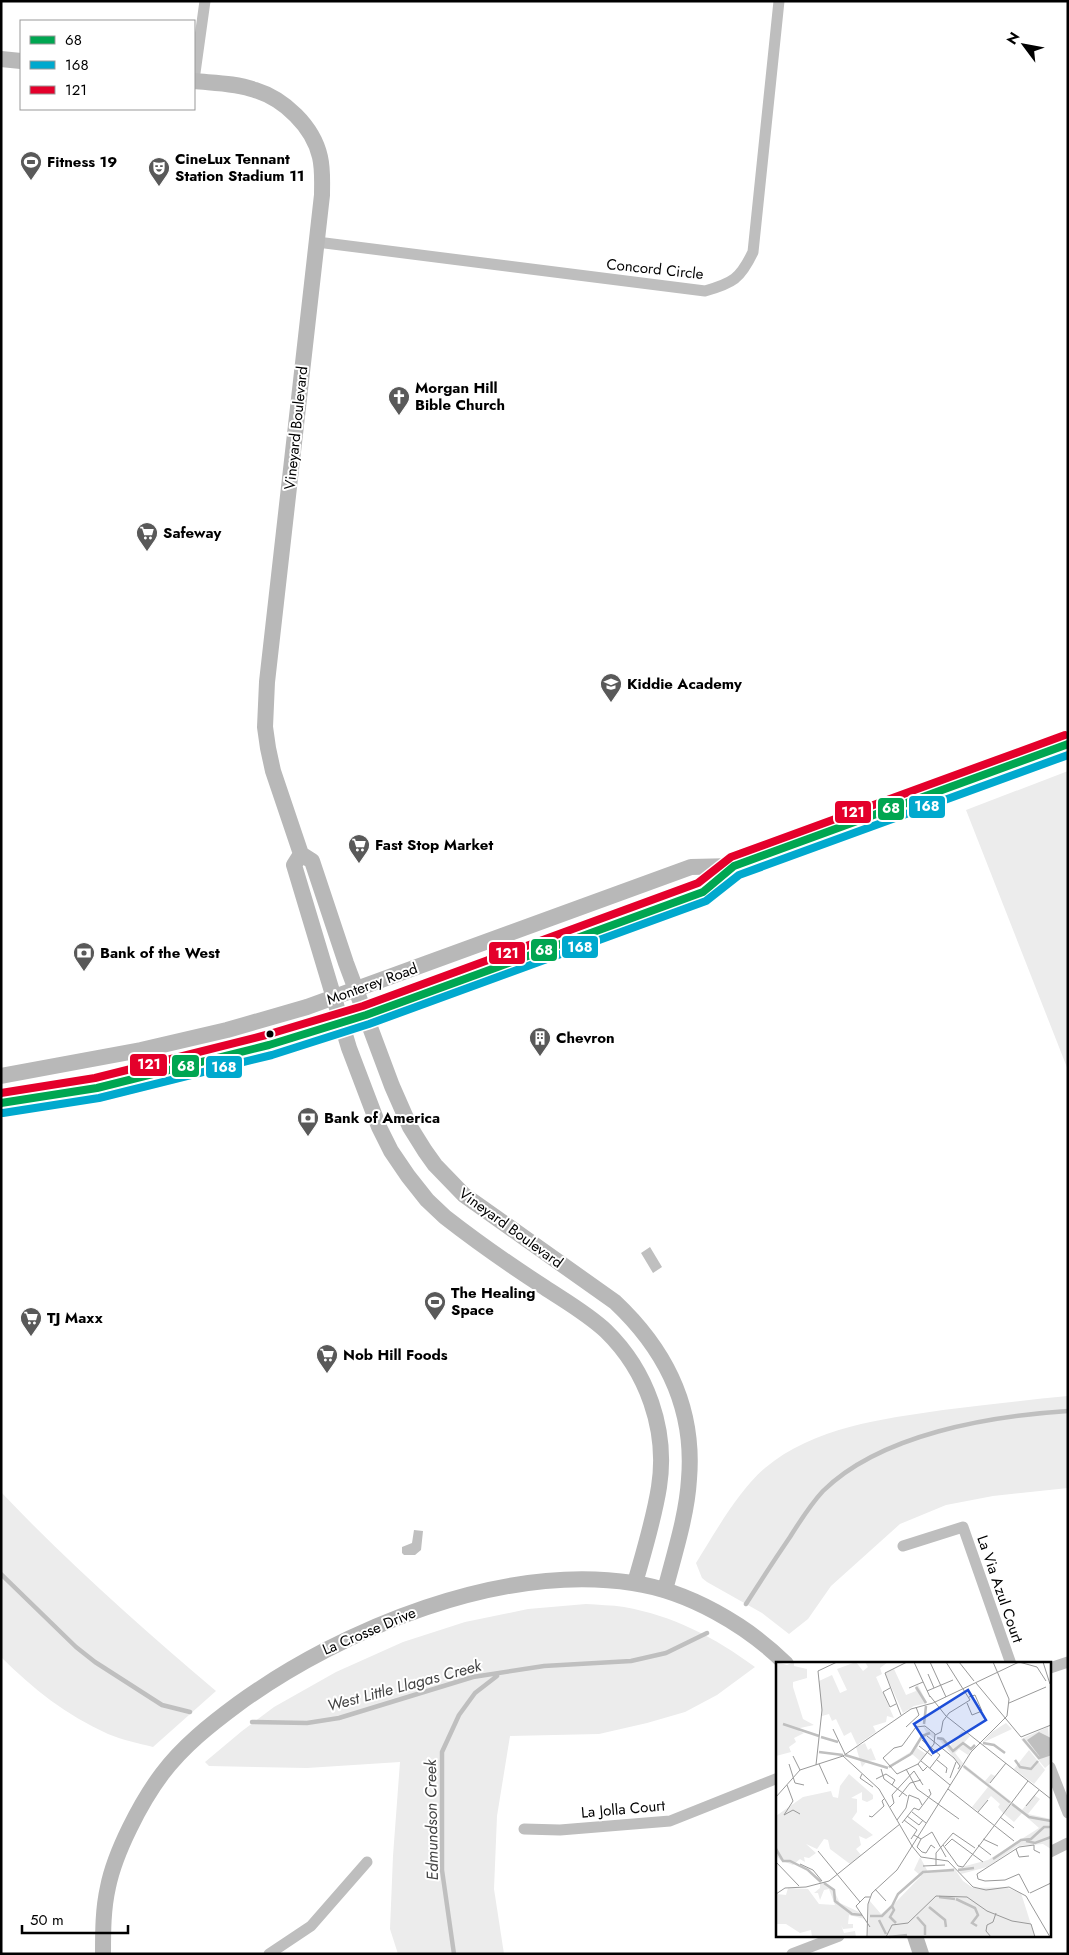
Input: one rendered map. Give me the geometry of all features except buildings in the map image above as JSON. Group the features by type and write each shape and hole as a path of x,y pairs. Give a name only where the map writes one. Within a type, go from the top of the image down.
{"street":[{"path":"195,73 205,1"},
{"name":"Concord Circle","path":"317,242 705,291 728,285 744,270 753,252 779,1"},
{"path":"1,59 20,61"},
{"name":"Vineyard Boulevard","path":"195,80 242,87 268,95 282,102 306,128 319,155 323,174 265,706 265,727 273,771 301,854 312,860 356,990 392,1086 410,1127 435,1165 464,1195 482,1209 615,1302 636,1321 669,1370 682,1405 688,1433 690,1479 664,1590"},
{"name":"Monterey Road","path":"1,1076 141,1050 246,1024 334,998 691,868 734,866 1068,744"},
{"name":"Vineyard Boulevard","path":"301,854 294,865 334,998 379,1126 391,1151 427,1200 444,1217 604,1329 631,1362 644,1384 658,1426 661,1458 660,1486 635,1583"},
{"name":"Monterey Road","path":"1,1103 97,1088 142,1078 229,1057 342,1023 703,892 734,866"},
{"name":"La Via Azul Court","path":"903,1546 963,1527 1010,1662"},
{"name":"La Crosse Drive","path":"103,1954 103,1926 108,1886 117,1855 146,1798 162,1774 190,1743 218,1719 260,1688 327,1649 412,1611 498,1589 542,1581 577,1579 635,1583 664,1590 688,1599 745,1629 770,1648 784,1662"},
{"path":"1052,1667 1068,1662"},
{"path":"1052,1772 1068,1813"},
{"name":"La Jolla Court","path":"524,1828 560,1830 670,1821 776,1779"},
{"path":"1052,1851 1068,1843"},
{"path":"269,1954 311,1926 367,1862"},
{"path":"792,1954 834,1938"},
{"path":"916,1938 922,1954"}],"shaded area":[{"path":"1068,771 1068,1070 966,810"},
{"path":"650,1247 662,1267 653,1273 641,1253"},
{"path":"1068,1396 1068,1488 993,1496 946,1505 900,1524 831,1586 808,1619 789,1634 762,1613 702,1578 696,1563 736,1500 765,1468 784,1454 805,1443 827,1434 873,1421 943,1410"},
{"path":"1,1492 52,1544 106,1594 216,1691 153,1747 113,1736 64,1710 25,1680 1,1657"},
{"path":"414,1530 423,1531 421,1550 415,1555 404,1555 402,1547 412,1543"},
{"path":"586,1604 624,1607 677,1622 709,1637 755,1667 717,1695 685,1712 647,1723 599,1734 510,1736 497,1816 494,1889 504,1954 398,1954 390,1929 400,1762 307,1768 209,1766 205,1762 274,1707 336,1672 403,1642 465,1622 528,1609"}],"waterway":[{"name":"West Little Llagas Creek","path":"746,1604 801,1519 823,1491 847,1471 875,1455 905,1442 971,1423 1068,1411"},
{"name":"West Little Llagas Creek","path":"1,1574 76,1647 95,1662 162,1705 190,1712"},
{"name":"West Little Llagas Creek","path":"252,1722 307,1723 339,1718 473,1677 544,1666 631,1661 666,1653 707,1633"},
{"name":"Edmundson Creek","path":"454,1954 442,1870 442,1752 459,1715 475,1693 497,1676"}],"transit line":[{"name":"121","path":"1,1093 95,1078 266,1035 363,1006 698,883 731,857 1065,735"},
{"name":"68","path":"1,1103 97,1088 269,1045 366,1015 703,892 734,866 1068,744"},
{"name":"168","path":"3,1113 99,1098 272,1055 369,1024 706,901 739,875 1068,755"}],"place":[{"name":"Fitness 19","path":"31,181"},
{"name":"CineLux Tennant Station Stadium 11","path":"159,187"},
{"name":"Morgan Hill Bible Church","path":"399,416"},
{"name":"Safeway","path":"147,552"},
{"name":"Kiddie Academy","path":"611,703"},
{"name":"Fast Stop Market","path":"359,864"},
{"name":"Bank of the West","path":"84,972"},
{"name":"Chevron","path":"540,1057"},
{"name":"Bank of America","path":"308,1137"},
{"name":"The Healing Space","path":"435,1321"},
{"name":"TJ Maxx","path":"31,1337"},
{"name":"Nob Hill Foods","path":"327,1374"}]}
